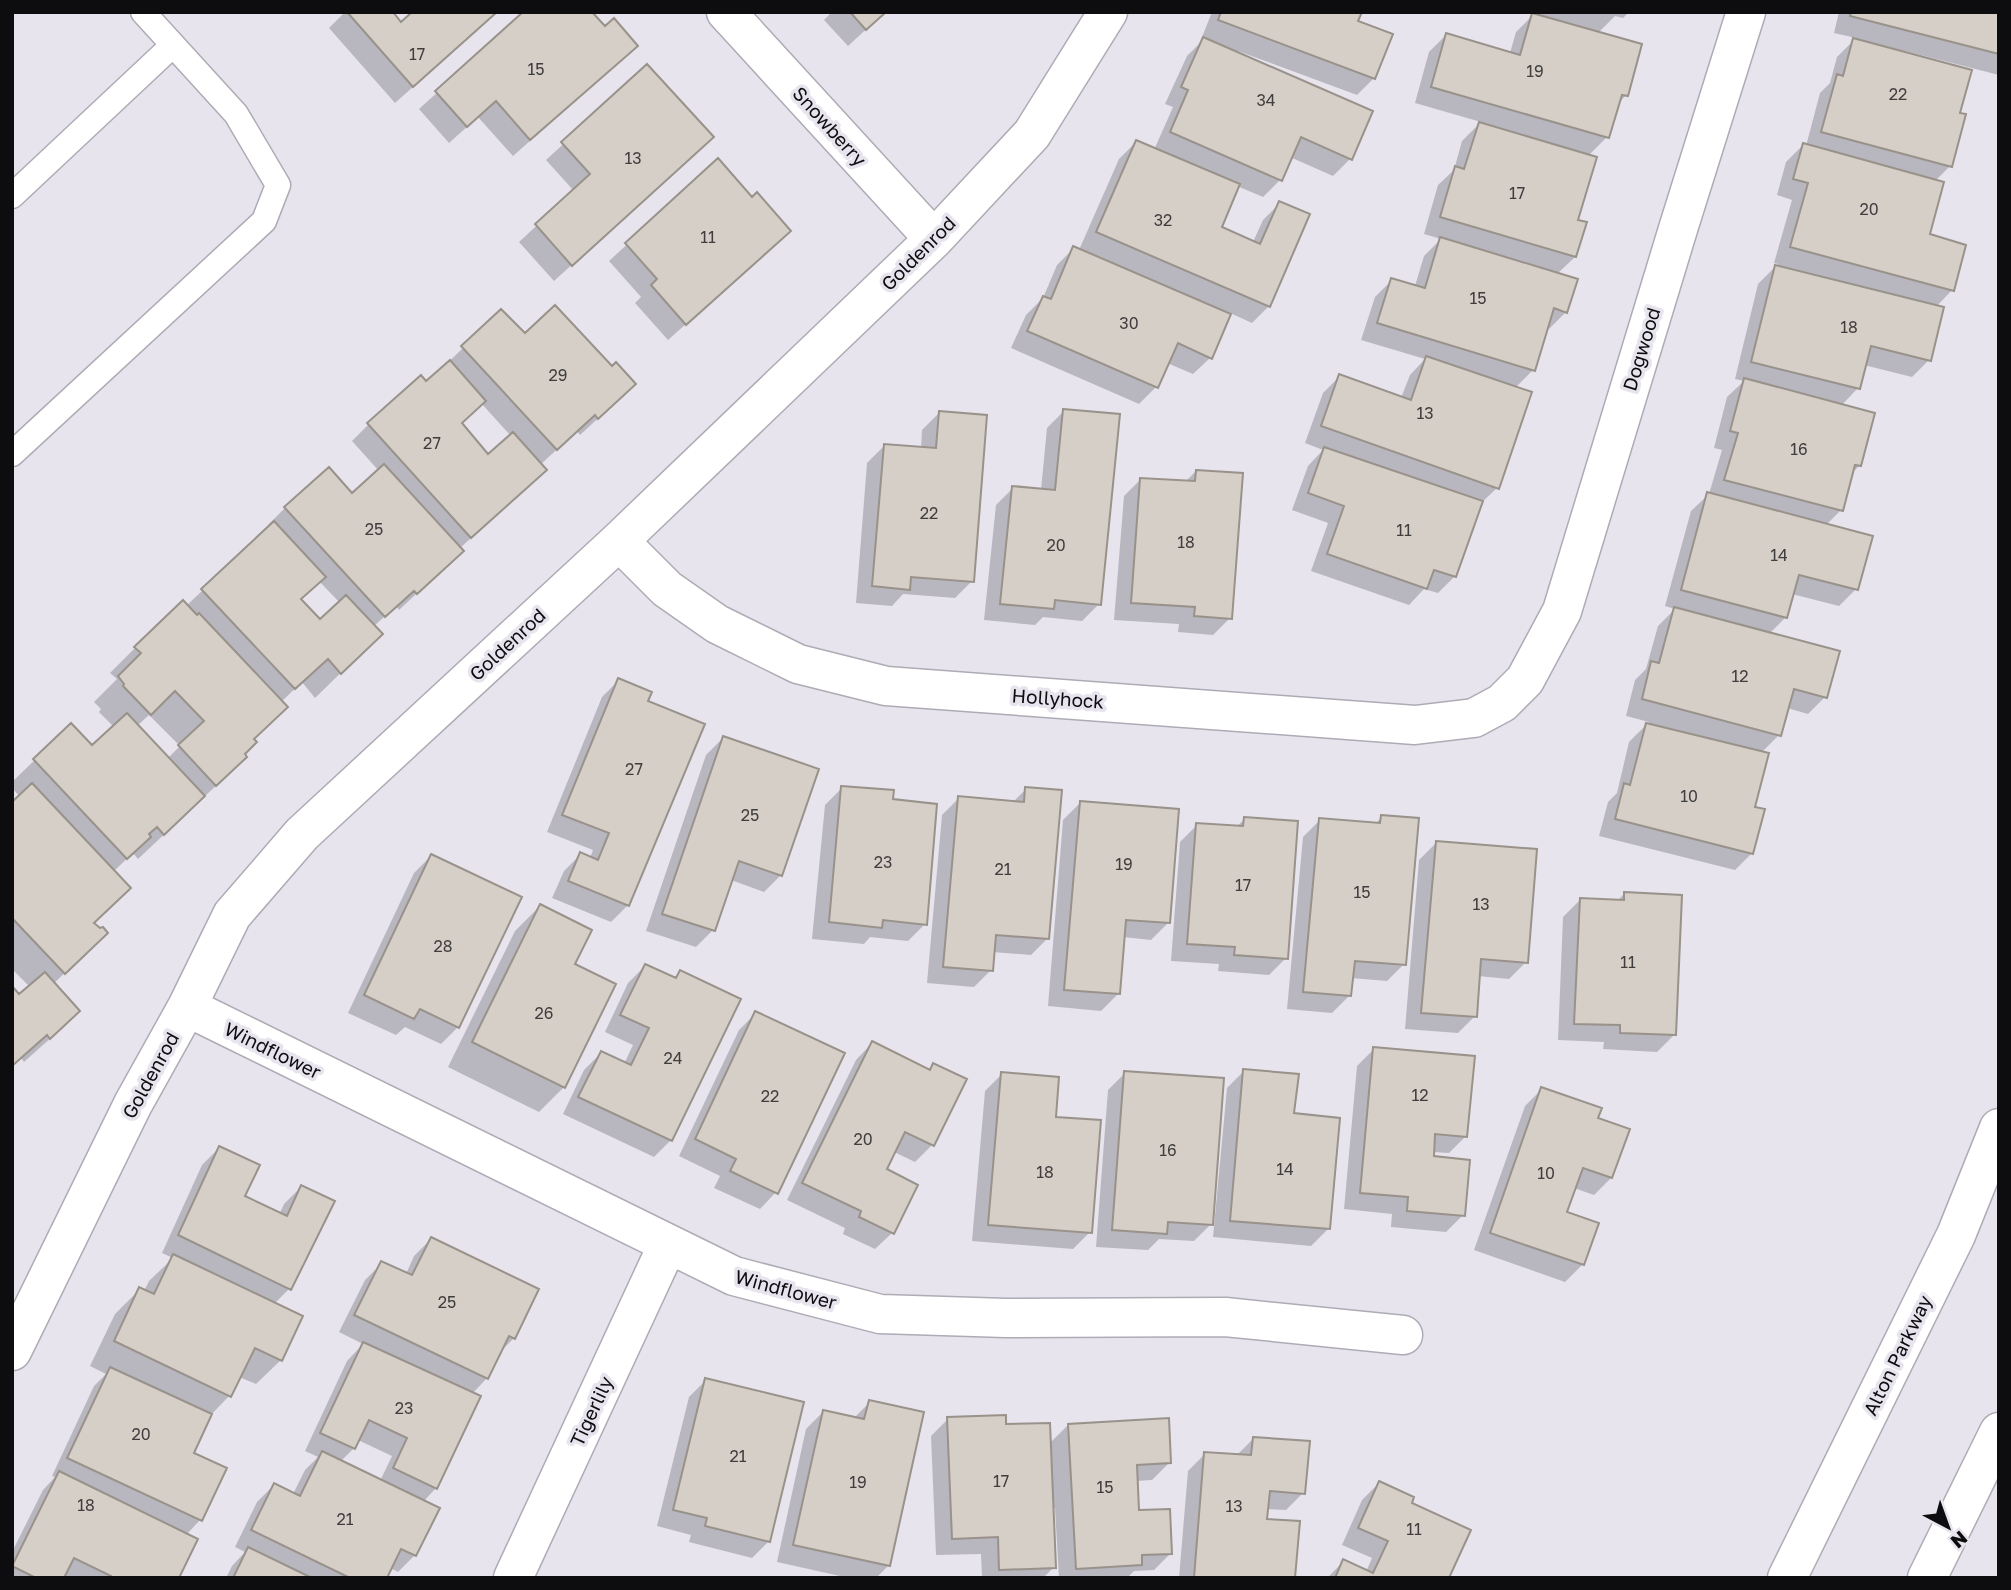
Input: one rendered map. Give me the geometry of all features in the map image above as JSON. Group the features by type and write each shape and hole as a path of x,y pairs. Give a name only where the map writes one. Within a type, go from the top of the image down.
{"street":[{"name":"Snowberry","path":"726,12 934,239"},
{"name":"Goldenrod","path":"12,1351 133,1104 187,1007 232,915 302,834 619,541 934,239 1032,134 1108,12"},
{"name":"Dogwood","path":"1525,680 1562,611 1746,12"},
{"name":"Hollyhock","path":"619,541 667,589 717,624 799,664 886,686 1415,725 1475,718 1502,703 1525,680"},
{"name":"Windflower","path":"187,1007 734,1276 880,1314 1006,1318 1225,1317 1403,1335"},
{"name":"Alton Parkway","path":"1787,1578 1956,1235 1999,1128"},
{"name":"Tigerlily","path":"513,1578 668,1244"},
{"path":"1927,1578 1999,1433"}],"lane":[{"path":"12,454 264,221 278,185 236,114 143,12"},
{"path":"12,196 173,45"}],"building":[{"path":"347,12 393,12 401,22 412,12 497,12 413,87"},
{"path":"523,12 592,12 605,26 614,18 638,46 530,140 496,101 467,127 435,91"},
{"path":"850,12 886,12 866,30"},
{"path":"1221,12 1362,12 1358,21 1393,34 1375,79 1218,20"},
{"path":"1851,12 1999,12 1999,54 1850,16"},
{"path":"1532,13 1642,44 1628,96 1622,95 1609,138 1431,87 1446,33 1520,55"},
{"path":"1203,37 1373,111 1352,160 1301,137 1282,181 1170,132 1188,90 1181,87"},
{"path":"1853,38 1972,70 1960,113 1966,114 1952,167 1821,132 1837,74 1843,76"},
{"path":"647,64 714,137 572,266 535,224 590,174 561,142"},
{"path":"1479,122 1597,157 1578,220 1587,222 1576,257 1440,217 1455,166 1464,169"},
{"path":"1136,140 1240,184 1222,227 1260,244 1279,201 1310,214 1270,307 1096,232"},
{"path":"1803,143 1944,182 1930,234 1966,245 1954,291 1790,247 1808,183 1793,179"},
{"path":"718,158 752,197 757,192 791,231 686,325 651,285 657,279 625,243"},
{"path":"1440,237 1578,279 1567,313 1554,308 1535,371 1377,323 1391,278 1425,288"},
{"path":"1073,246 1231,314 1212,359 1178,343 1158,388 1027,331 1043,296 1051,299"},
{"path":"1775,265 1944,307 1931,361 1871,346 1860,389 1751,362"},
{"path":"555,305 612,366 616,362 636,384 598,419 595,415 557,450 461,346 501,309 525,333"},
{"path":"1426,356 1532,392 1499,489 1321,426 1339,374 1411,400"},
{"path":"450,360 486,401 462,423 488,454 513,432 547,470 471,538 367,423 421,375 426,381"},
{"path":"1744,378 1875,413 1861,466 1855,465 1843,511 1724,480 1738,433 1730,431"},
{"path":"1063,409 1120,414 1101,605 1055,600 1054,609 1000,604 1012,486 1055,490"},
{"path":"939,411 987,415 974,582 911,577 910,590 872,586 884,444 936,448"},
{"path":"1324,447 1483,501 1456,577 1434,570 1427,589 1327,554 1344,506 1308,493"},
{"path":"384,464 464,551 417,594 414,591 385,617 284,507 329,467 352,493"},
{"path":"1196,470 1243,473 1232,619 1194,616 1195,607 1131,603 1140,478 1195,481"},
{"path":"1707,492 1873,536 1858,590 1799,575 1787,618 1681,590"},
{"path":"274,521 326,577 301,599 320,619 346,595 383,634 341,674 328,659 295,689 201,589"},
{"path":"183,600 197,615 199,613 288,707 254,739 257,742 245,754 247,757 216,786 178,745 204,721 175,691 151,715 123,686 118,676 141,653 134,647"},
{"path":"1674,607 1840,651 1827,698 1794,689 1781,736 1642,699 1651,661 1659,663"},
{"path":"618,678 652,692 648,701 705,724 629,906 568,881 580,852 598,860 609,833 562,815"},
{"path":"127,713 205,796 164,835 157,827 149,834 151,837 127,859 33,759 71,723 92,745"},
{"path":"1646,723 1769,753 1755,807 1765,809 1753,854 1615,819 1624,783 1630,785"},
{"path":"723,736 819,769 782,876 739,861 715,931 662,914"},
{"path":"32,783 131,888 94,923 108,933 65,974 12,918 12,802"},
{"path":"841,786 894,790 893,799 937,804 927,925 883,920 882,928 829,922"},
{"path":"1025,787 1062,790 1049,939 996,935 993,971 943,967 958,796 1024,802"},
{"path":"1080,801 1179,809 1170,923 1126,920 1120,994 1064,990"},
{"path":"1381,815 1419,818 1406,965 1355,961 1351,996 1303,992 1319,818 1380,823"},
{"path":"1244,817 1298,821 1288,959 1234,955 1235,947 1187,944 1196,823 1243,826"},
{"path":"1436,841 1537,849 1528,963 1481,959 1477,1017 1421,1013"},
{"path":"431,854 522,897 459,1028 420,1009 414,1019 364,995"},
{"path":"1624,892 1682,895 1676,1035 1620,1033 1620,1025 1574,1024 1580,898 1624,900"},
{"path":"540,904 592,930 575,964 616,984 565,1088 472,1042"},
{"path":"645,964 676,978 680,970 741,999 672,1141 578,1097 601,1051 631,1065 649,1028 620,1015"},
{"path":"45,972 80,1011 50,1039 47,1035 12,1066 12,986 19,994"},
{"path":"755,1011 845,1053 778,1194 730,1171 736,1159 695,1139"},
{"path":"872,1041 930,1070 933,1063 967,1079 934,1146 905,1132 887,1169 918,1185 894,1234 859,1217 861,1211 802,1183"},
{"path":"1373,1047 1475,1056 1467,1137 1435,1134 1434,1156 1470,1160 1465,1216 1407,1211 1408,1197 1360,1193"},
{"path":"1243,1069 1299,1074 1294,1113 1340,1118 1330,1229 1230,1221"},
{"path":"1124,1071 1224,1078 1213,1225 1168,1222 1167,1234 1112,1230"},
{"path":"1001,1072 1059,1077 1056,1117 1101,1120 1092,1233 988,1225"},
{"path":"1541,1087 1602,1108 1598,1118 1630,1129 1612,1178 1583,1168 1567,1212 1599,1223 1584,1265 1490,1233"},
{"path":"219,1146 260,1165 245,1196 287,1216 301,1185 335,1201 291,1290 178,1235"},
{"path":"431,1237 539,1289 515,1339 509,1336 488,1379 354,1315 381,1261 412,1275"},
{"path":"173,1254 303,1316 282,1361 255,1348 231,1397 114,1341 139,1287 154,1294"},
{"path":"363,1342 481,1396 437,1489 393,1468 407,1438 369,1420 355,1449 320,1433"},
{"path":"110,1367 212,1414 194,1453 227,1468 202,1521 67,1458"},
{"path":"705,1378 804,1402 770,1542 705,1526 707,1518 673,1510"},
{"path":"869,1400 924,1412 890,1566 793,1545 823,1410 864,1419"},
{"path":"1006,1415 1006,1424 1050,1423 1056,1568 999,1570 998,1537 952,1539 947,1417"},
{"path":"1169,1418 1171,1463 1137,1465 1139,1510 1170,1509 1172,1554 1142,1555 1142,1565 1076,1569 1068,1424"},
{"path":"1253,1437 1310,1441 1305,1494 1270,1491 1267,1519 1300,1521 1295,1578 1194,1578 1204,1452 1251,1455"},
{"path":"322,1451 440,1508 416,1556 401,1549 387,1578 350,1578 251,1530 274,1483 300,1496"},
{"path":"59,1471 198,1539 179,1578 110,1578 111,1576 74,1558 64,1578 36,1578 12,1566"},
{"path":"1379,1481 1414,1497 1412,1503 1471,1530 1449,1578 1335,1578 1343,1559 1373,1573 1388,1541 1358,1528"},
{"path":"248,1547 312,1578 233,1578"}]}
